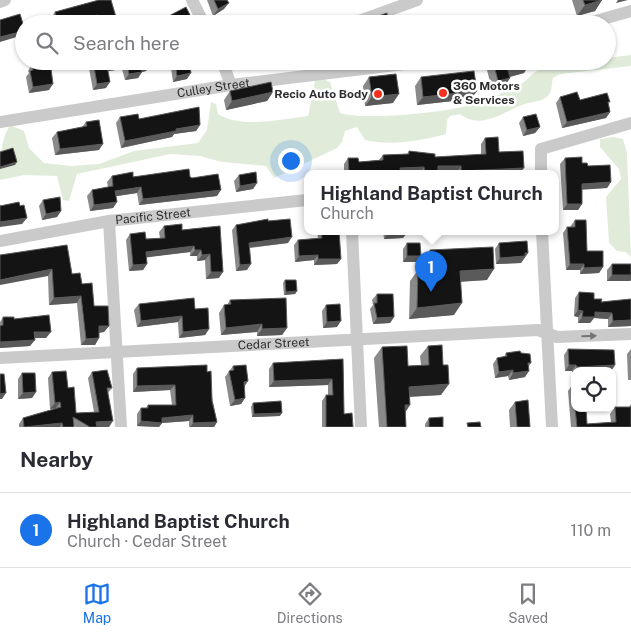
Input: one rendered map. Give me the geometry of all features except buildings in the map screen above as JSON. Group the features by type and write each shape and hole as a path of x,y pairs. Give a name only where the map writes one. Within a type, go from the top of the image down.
{"street":[{"path":"0,2 5,0"},
{"path":"192,0 200,15"},
{"path":"376,15 417,0"},
{"path":"615,15 631,10"},
{"path":"226,70 231,85"},
{"name":"Culley Street","path":"0,122 231,85 355,70"},
{"path":"541,170 541,148 631,123"},
{"name":"Pacific Street","path":"0,241 109,221 304,200"},
{"path":"109,221 121,427"},
{"path":"352,235 361,427"},
{"path":"542,235 552,427"},
{"name":"Cedar Street","path":"0,358 538,330 546,335 557,337 631,334"}],"green space":[{"path":"631,55 631,66 616,68 616,57"},
{"path":"539,70 596,70 560,74 553,78 551,91 545,98 492,118 476,121 460,114 450,116 447,120 446,134 426,139 385,143 365,140 357,127 345,131 342,142 337,148 274,178 266,166 222,162 200,156 170,154 77,174 69,201 63,200 57,176 24,175 0,180 2,144 10,125 24,131 29,148 44,163 71,166 99,164 134,151 198,143 207,130 211,102 216,104 218,114 238,121 262,122 308,116 315,81 323,79 330,82 340,113 369,116 411,114 452,109 481,102 519,85"},
{"path":"613,137 623,139 627,153 631,257 626,252 617,251 609,243 606,197 621,179 619,169 600,147 600,139"}],"place":[{"name":"360 Motors & Services","path":"443,93"},
{"name":"Recio Auto Body","path":"378,94"},
{"name":"Highland Baptist Church","path":"431,292"}]}
